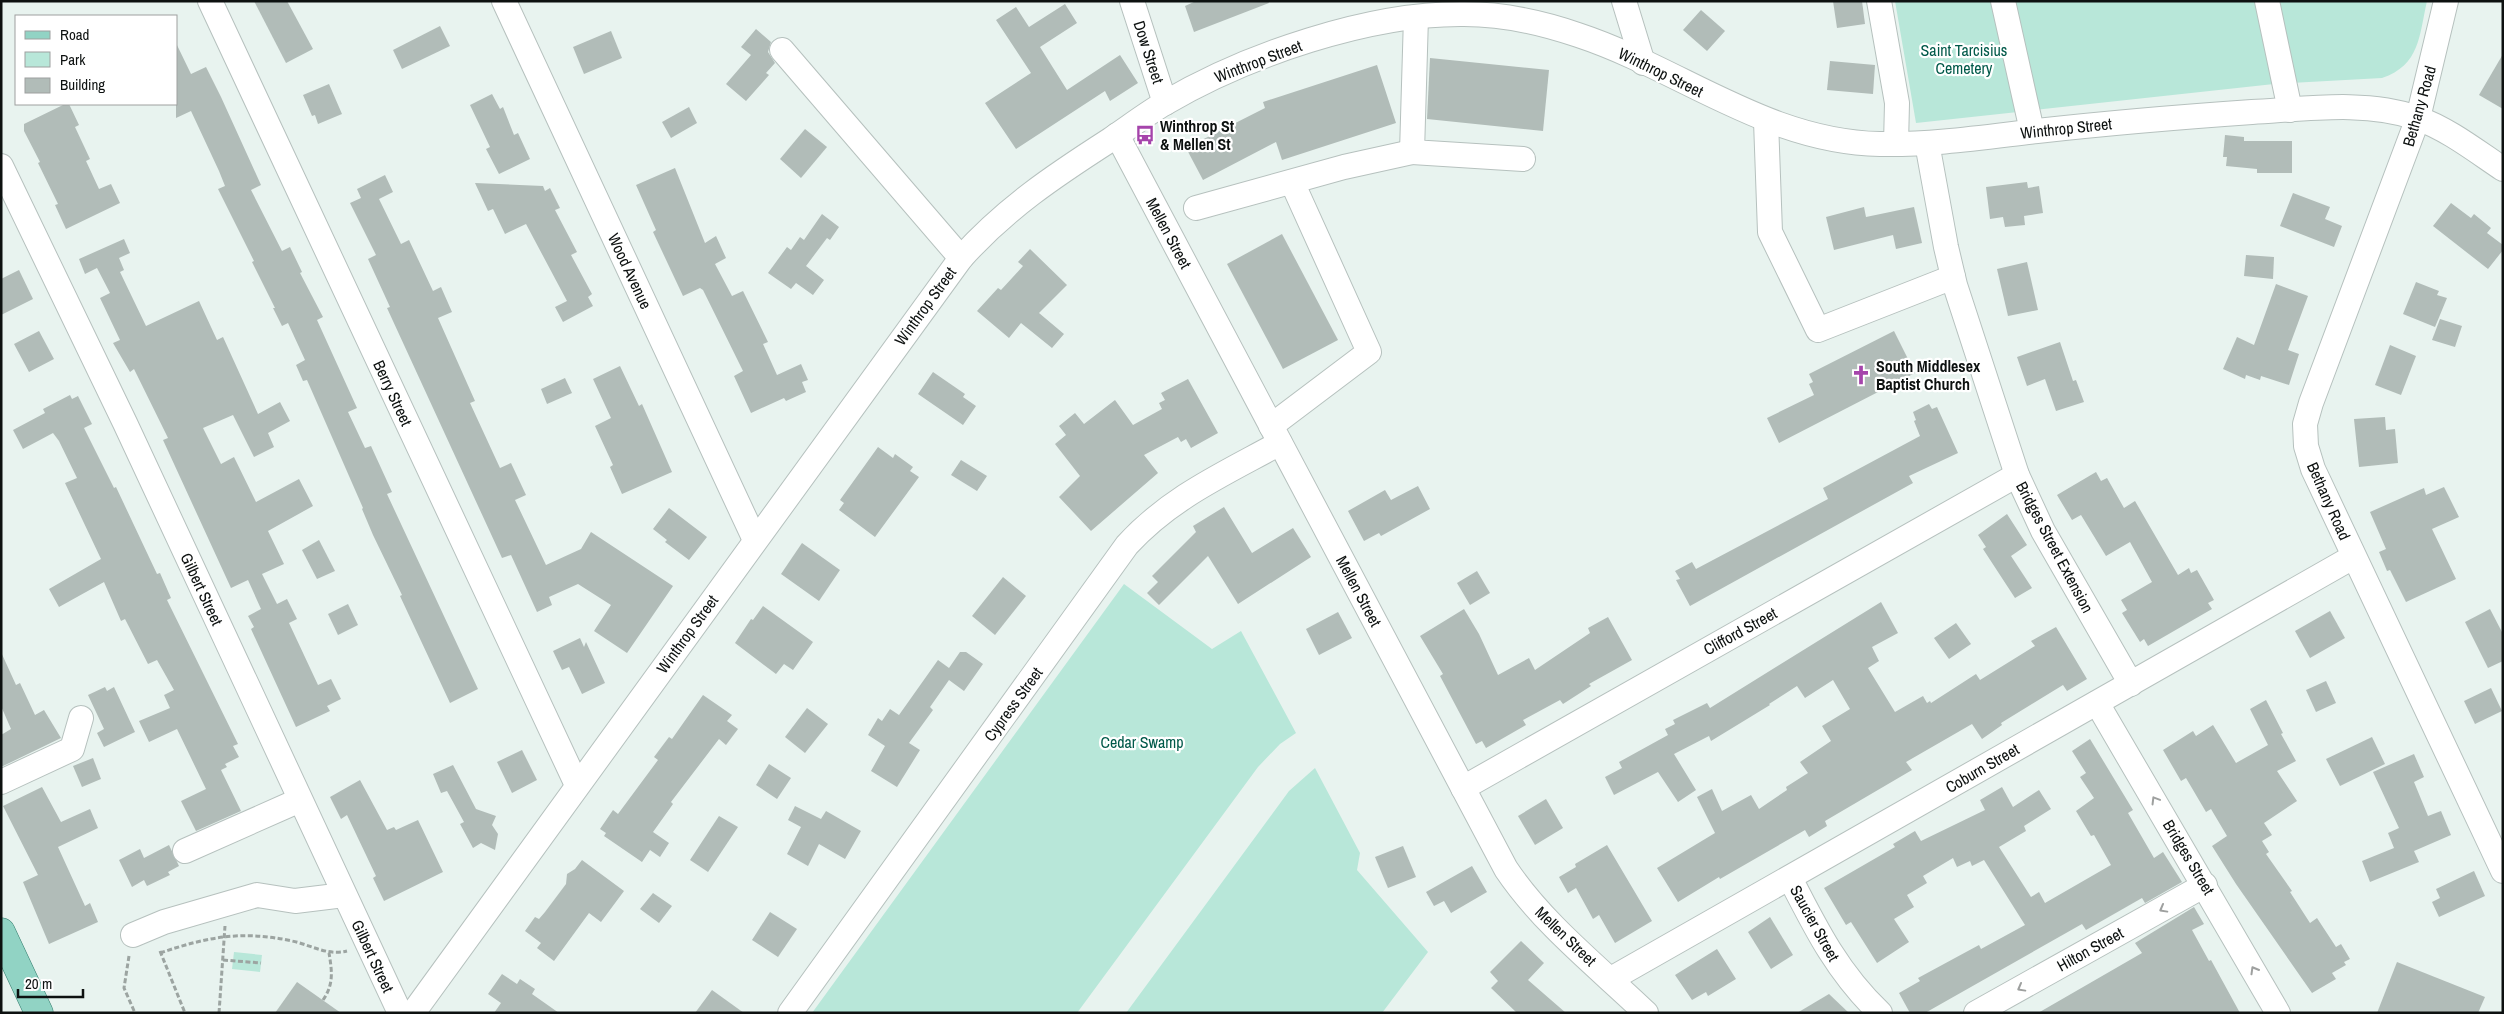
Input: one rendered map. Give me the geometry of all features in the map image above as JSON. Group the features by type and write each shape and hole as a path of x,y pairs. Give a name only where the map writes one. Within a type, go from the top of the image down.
{"main road":[{"path":"1,932 39,1013"}],"street":[{"name":"Berry Street","path":"210,1 577,786"},
{"name":"Wood Avenue","path":"504,1 755,540"},
{"name":"Dow Street","path":"1132,1 1165,103"},
{"path":"1624,1 1644,63"},
{"path":"1879,1 1897,103 1896,144"},
{"path":"2003,1 2032,131"},
{"path":"2268,1 2290,110"},
{"name":"Bethany Road","path":"2446,1 2418,118 2311,402 2305,424 2306,446 2312,469 2503,871"},
{"name":"Winthrop Street","path":"413,1013 961,258 985,231 1010,208 1040,185 1165,103 1213,78 1269,54 1330,35 1382,11 1416,18 1466,14 1546,25 1580,35 1766,121 1820,137 1845,142 1927,143 2178,117 2360,108 2418,118 2441,130 2503,169"},
{"path":"1412,152 1416,18"},
{"path":"782,50 961,258"},
{"path":"1766,121 1770,232 1818,330 1953,277"},
{"name":"Mellen Street","path":"1117,136 1506,869 1524,896 1646,1013"},
{"name":"Bridges Street Extension","path":"1927,143 1953,277 2016,475 2043,531 2131,684"},
{"path":"1196,208 1412,152 1523,159"},
{"name":"Gilbert Street","path":"1,166 125,423 400,1013"},
{"name":"Cypress Street","path":"790,1013 1127,545 1147,523 1275,434 1369,352 1292,182"},
{"name":"Clifford Street","path":"1463,788 2016,475"},
{"name":"Coburn Street","path":"1611,979 2353,557"},
{"name":"Bridges Street","path":"2097,703 2206,885 2278,1013"},
{"path":"1,782 72,749 81,718"},
{"path":"185,851 300,800"},
{"name":"Saucier Street","path":"1790,878 1828,950 1843,973 1880,1013"},
{"name":"Hilton Street","path":"1976,1013 2206,885"},
{"path":"141,931 257,895 295,900 325,895 344,895"}],"path":[{"path":"141,931 160,953 185,1013"},
{"path":"135,1013 124,988 141,931"},
{"path":"160,953 199,939 225,936 259,936 292,941 329,953 350,950"},
{"path":"219,1013 225,936"},
{"path":"323,1000 331,989 332,975 329,953"},
{"path":"223,960 261,963"}],"green space":[{"name":"Saint Tarcisius Cemetery","path":"1895,1 2427,1 2416,48 2411,57 2395,72 2382,78 2274,84 1916,123"},
{"name":"Cedar Swamp","path":"1124,584 1212,649 1241,631 1296,733 1280,744 1258,767 1077,1013 812,1013"},
{"path":"1315,768 1360,853 1357,870 1428,952 1382,1013 1126,1013 1289,791"},
{"path":"234,952 262,955 260,972 232,969"}],"building":[{"path":"254,1 287,1 313,49 286,63"},
{"path":"1196,1 1268,1 1269,3 1194,32 1185,6"},
{"path":"1833,1 1862,1 1865,24 1837,28"},
{"path":"1065,4 1077,23 1040,47 1067,90 1120,55 1138,83 1110,101 1105,91 1016,149 985,103 1031,73 996,20 1016,7 1029,27"},
{"path":"1701,10 1725,31 1707,51 1683,30"},
{"path":"440,26 450,46 402,69 393,50"},
{"path":"756,29 771,42 768,52 775,63 766,73 769,75 746,101 726,84 751,55 741,47"},
{"path":"611,31 622,58 584,74 573,47"},
{"path":"178,47 191,74 206,67 221,97 261,185 251,190 282,251 290,247 302,272 300,273 323,317 317,320 357,408 348,412 365,448 371,446 392,492 387,494 478,689 450,703 400,596 402,595 373,535 307,380 303,381 296,365 305,360 288,323 282,326 252,262 254,261 218,189 225,186 191,111 176,118 176,105 178,105"},
{"path":"2503,54 2503,109 2479,95"},
{"path":"1430,58 1549,70 1543,131 1427,119"},
{"path":"1830,61 1875,65 1873,94 1827,90"},
{"path":"1377,65 1396,123 1282,160 1276,142 1203,180 1186,148 1265,108 1263,102"},
{"path":"329,84 342,114 318,124 315,115 312,116 303,95"},
{"path":"492,94 500,109 503,107 514,135 518,133 530,159 499,174 486,149 490,147 470,105"},
{"path":"63,105 69,105 79,125 75,127 90,159 86,161 99,189 111,184 120,203 66,229 55,205 58,204 38,163 40,162 24,131 24,124"},
{"path":"689,107 697,123 671,138 662,122"},
{"path":"805,129 827,147 801,178 780,159"},
{"path":"2225,135 2244,137 2244,141 2292,141 2292,173 2257,173 2257,169 2226,166 2227,157 2223,157"},
{"path":"675,168 705,243 716,236 726,258 715,264 732,296 743,291 768,342 763,344 777,375 801,364 808,380 802,382 806,392 786,401 784,398 751,413 734,376 743,371 703,290 700,288 683,296 653,232 656,230 636,185"},
{"path":"385,175 393,192 379,199 401,244 409,240 433,291 441,287 452,312 438,318 475,401 470,403 500,468 511,463 526,495 515,500 546,565 581,549 591,532 673,586 627,653 594,631 611,605 578,584 549,597 552,605 537,612 511,555 502,558 387,308 390,307 368,259 376,255 350,203 361,198 357,189"},
{"path":"2027,182 2028,188 2039,186 2043,213 2024,216 2025,225 2005,227 2003,217 1990,219 1986,187"},
{"path":"475,183 543,186 545,191 550,188 560,208 555,210 577,252 571,255 592,294 588,297 593,306 563,322 555,307 567,301 526,224 505,234 493,209 488,211"},
{"path":"2293,193 2330,207 2325,219 2342,226 2334,247 2280,226"},
{"path":"2451,203 2471,218 2474,214 2491,228 2487,233 2503,245 2503,250 2488,269 2433,226"},
{"path":"1864,207 1866,217 1914,207 1922,243 1896,249 1893,235 1834,250 1826,217"},
{"path":"822,214 839,227 830,240 827,238 806,266 824,280 813,295 796,283 791,289 768,273 787,247 791,250 800,237 804,240"},
{"path":"1282,234 1338,340 1283,369 1227,264"},
{"path":"124,239 130,253 119,258 124,270 120,272 146,326 199,301 217,340 223,337 258,414 280,402 290,421 268,433 274,447 254,457 233,415 203,428 221,464 234,457 256,502 299,479 313,506 268,531 284,564 262,574 277,604 287,599 297,619 289,623 318,685 331,679 341,699 327,706 330,711 296,727 251,629 254,627 248,616 261,609 248,580 231,588 163,440 168,438 134,369 130,372 113,343 120,340 100,298 110,293 97,268 85,274 79,259"},
{"path":"1030,249 1067,285 1039,313 1064,334 1052,348 1021,323 1009,338 977,311 998,288 1001,290 1023,266 1018,262"},
{"path":"2246,255 2274,257 2273,279 2244,276"},
{"path":"2027,262 2038,310 2008,316 1997,269"},
{"path":"19,270 33,299 1,315 1,279"},
{"path":"2416,282 2439,291 2437,295 2447,298 2435,327 2403,314"},
{"path":"2276,284 2308,296 2288,350 2299,354 2289,385 2261,376 2260,380 2246,375 2245,379 2223,369 2237,337 2254,345"},
{"path":"2440,319 2462,326 2455,347 2432,340"},
{"path":"39,331 54,359 29,372 14,344"},
{"path":"1894,331 1915,373 1779,443 1767,418 1814,395 1809,384 1813,382 1809,374"},
{"path":"2060,342 2073,381 2076,380 2084,402 2056,411 2045,379 2027,386 2017,357"},
{"path":"2390,345 2416,356 2401,395 2375,385"},
{"path":"620,366 639,406 642,404 672,472 622,494 610,467 613,465 595,426 611,418 593,379"},
{"path":"933,372 965,394 963,397 976,406 963,425 918,394"},
{"path":"565,378 572,393 547,404 541,389"},
{"path":"1188,379 1218,433 1191,448 1186,439 1181,442 1178,437 1144,455 1158,473 1091,531 1059,497 1080,476 1055,444 1066,435 1059,426 1075,413 1084,424 1115,400 1133,425 1162,409 1159,403 1165,400 1161,393"},
{"path":"70,395 72,399 78,396 92,424 84,428 114,488 116,487 157,574 160,573 171,598 167,600 238,744 233,746 239,757 225,764 227,767 221,770 241,811 196,831 181,801 206,789 177,729 149,742 139,721 170,708 164,695 174,690 157,660 148,664 125,619 121,621 104,582 59,607 49,589 101,559 65,483 77,478 59,441 53,433 23,449 13,430 45,413 43,409"},
{"path":"1929,404 1932,409 1937,407 1958,453 1909,476 1913,483 1690,606 1676,580 1680,579 1675,571 1692,562 1696,569 1828,499 1823,488 1920,436 1914,421 1916,420 1913,412"},
{"path":"2385,417 2386,430 2395,429 2398,463 2359,467 2354,419"},
{"path":"878,447 893,458 895,454 913,467 910,471 919,477 875,537 839,510 844,503 840,500"},
{"path":"961,460 987,476 977,491 951,475"},
{"path":"2096,472 2101,481 2107,478 2124,508 2135,501 2178,575 2189,568 2191,573 2197,570 2214,600 2208,603 2212,609 2148,646 2144,639 2140,642 2122,613 2127,610 2121,600 2152,582 2130,542 2106,556 2081,515 2072,520 2057,495"},
{"path":"1418,486 1430,509 1381,536 1379,533 1364,541 1348,511 1385,490 1391,500"},
{"path":"2444,487 2459,517 2432,529 2456,579 2406,602 2390,570 2387,571 2379,552 2386,549 2370,512 2424,488 2426,495"},
{"path":"1224,507 1252,553 1293,528 1311,557 1238,604 1208,556 1159,605 1147,593 1158,582 1152,576 1196,532 1193,526"},
{"path":"669,508 707,537 689,560 665,542 667,540 653,529"},
{"path":"2007,514 2027,545 2011,556 2032,588 2015,598 1983,549 1986,547 1978,535"},
{"path":"319,540 335,571 317,579 302,550"},
{"path":"802,543 840,570 819,601 781,574"},
{"path":"1477,571 1490,593 1470,605 1457,583"},
{"path":"1003,577 1026,596 995,635 972,616"},
{"path":"1881,602 1898,633 1872,647 1879,661 1868,668 1895,712 1923,696 1927,703 1930,701 1931,703 1976,674 1980,680 2035,646 2031,641 2056,627 2087,679 2067,691 2063,685 2001,723 2002,725 1982,739 1972,724 1906,762 1912,770 1825,821 1827,826 1809,837 1805,830 1720,879 1719,877 1678,902 1657,868 1715,833 1697,797 1712,789 1722,811 1751,795 1759,809 1787,790 1786,787 1808,773 1800,762 1831,741 1822,726 1850,709 1833,680 1805,698 1797,686 1711,741 1709,736 1674,754 1696,790 1678,802 1658,772 1614,795 1605,777 1622,768 1619,762 1668,735 1665,729 1675,724 1673,720 1707,703 1710,708"},
{"path":"348,604 358,625 338,635 328,614"},
{"path":"763,606 813,642 793,670 784,664 776,674 735,643 751,619 753,620"},
{"path":"1464,609 1479,634 1498,675 1529,658 1535,670 1590,633 1588,628 1608,617 1632,660 1589,684 1591,686 1563,704 1560,700 1523,720 1526,725 1486,748 1482,741 1476,744 1440,676 1443,674 1420,636"},
{"path":"2490,609 2503,634 2503,661 2488,668 2465,622"},
{"path":"2330,611 2345,638 2310,658 2295,631"},
{"path":"1338,612 1352,638 1319,655 1306,629"},
{"path":"1956,623 1971,644 1949,659 1934,638"},
{"path":"580,638 584,647 586,642 605,683 582,694 569,667 562,670 553,651"},
{"path":"1,652 16,685 20,683 35,715 44,710 61,738 1,767 1,735 11,729 1,706"},
{"path":"960,652 966,652 983,664 964,691 949,680 930,707 933,710 909,743 920,750 897,787 871,771 885,746 868,735 878,718 882,721 890,709 899,715 938,660 949,668"},
{"path":"2326,681 2336,703 2316,712 2306,690"},
{"path":"105,687 107,691 114,687 135,732 104,747 97,733 104,729 88,695"},
{"path":"2491,688 2502,711 2475,724 2464,701"},
{"path":"703,695 732,715 727,721 738,729 726,745 719,739 671,802 673,804 653,832 669,843 660,857 650,850 642,862 604,836 606,833 600,829 613,810 618,814 658,760 654,757 669,737 672,739"},
{"path":"2266,700 2283,733 2281,734 2296,761 2277,771 2297,801 2264,823 2272,835 2262,841 2269,852 2266,854 2292,891 2290,892 2310,923 2317,918 2336,947 2341,944 2350,959 2344,962 2346,965 2332,973 2336,979 2312,993 2236,884 2212,846 2227,836 2211,809 2206,812 2186,778 2181,781 2163,750 2193,731 2196,736 2213,725 2236,763 2268,745 2250,709"},
{"path":"807,708 828,724 805,753 785,737"},
{"path":"2372,737 2385,764 2340,786 2326,759"},
{"path":"2090,739 2133,810 2128,813 2154,858 2163,852 2182,882 2145,903 2142,898 2086,930 2082,924 1925,1013 1910,1013 1899,993 1920,981 1918,978 1979,945 1981,949 2025,925 1984,860 1972,866 1970,861 1957,867 1953,858 1923,876 1927,883 1907,895 1914,907 1894,919 1909,942 1877,963 1851,922 1846,925 1824,888 1895,847 1893,844 1915,831 1921,841 1985,810 1980,800 2002,787 2013,807 2039,790 2051,809 2024,826 2026,831 1999,847 2031,897 2039,892 2045,903 2111,865 2094,835 2091,836 2076,811 2094,798 2080,777 2086,773 2072,751"},
{"path":"522,750 537,780 512,793 497,762"},
{"path":"2414,754 2424,777 2414,782 2428,816 2441,811 2451,835 2414,851 2419,862 2370,882 2362,861 2394,848 2388,833 2399,828 2373,772"},
{"path":"93,758 101,779 82,787 73,766"},
{"path":"769,764 791,778 777,799 756,785"},
{"path":"453,765 476,809 496,816 492,825 498,834 495,850 481,843 473,848 460,824 464,822 447,791 441,793 433,774"},
{"path":"360,780 387,830 394,827 396,830 418,820 443,872 384,901 373,878 376,876 347,815 341,819 330,797"},
{"path":"42,787 61,822 90,809 98,828 58,847 85,906 90,903 98,922 49,944 23,882 38,875 3,806"},
{"path":"1546,799 1563,828 1535,845 1518,816"},
{"path":"795,806 821,819 826,811 861,831 845,859 819,844 808,866 787,854 801,827 788,820"},
{"path":"719,816 738,827 708,872 690,860"},
{"path":"169,845 179,866 168,872 170,875 147,886 144,880 132,887 119,860 140,849 144,858"},
{"path":"1607,845 1652,921 1615,943 1599,915 1593,919 1576,888 1568,893 1559,877 1576,867 1575,864"},
{"path":"1403,846 1416,877 1388,888 1375,857"},
{"path":"582,860 624,891 601,922 589,913 554,961 537,948 541,943 525,931 535,917 539,919 545,912 566,884 567,874 575,869"},
{"path":"1472,866 1487,892 1451,913 1444,901 1434,906 1426,892"},
{"path":"2474,871 2485,896 2439,917 2432,902 2440,898 2436,889"},
{"path":"653,893 672,906 659,923 640,909"},
{"path":"2194,907 2204,924 2192,930 2240,1013 2038,1013 2142,953 2135,943"},
{"path":"770,912 797,929 778,957 752,940"},
{"path":"1770,917 1793,955 1771,969 1748,932"},
{"path":"1521,941 1544,963 1528,980 1566,1013 1517,1013 1491,988 1498,981 1490,972"},
{"path":"1717,949 1736,979 1708,996 1706,992 1692,1000 1675,975"},
{"path":"2397,962 2485,997 2478,1013 2377,1013"},
{"path":"502,974 517,984 520,979 535,989 532,994 559,1013 494,1013 501,1003 488,994"},
{"path":"297,982 341,1013 275,1013"},
{"path":"712,990 744,1013 695,1013"},
{"path":"1829,994 1849,1013 1797,1013"}],"place":[{"name":"Winthrop St & Mellen St","path":"1145,135"},
{"name":"South Middlesex Baptist Church","path":"1861,375"}]}
